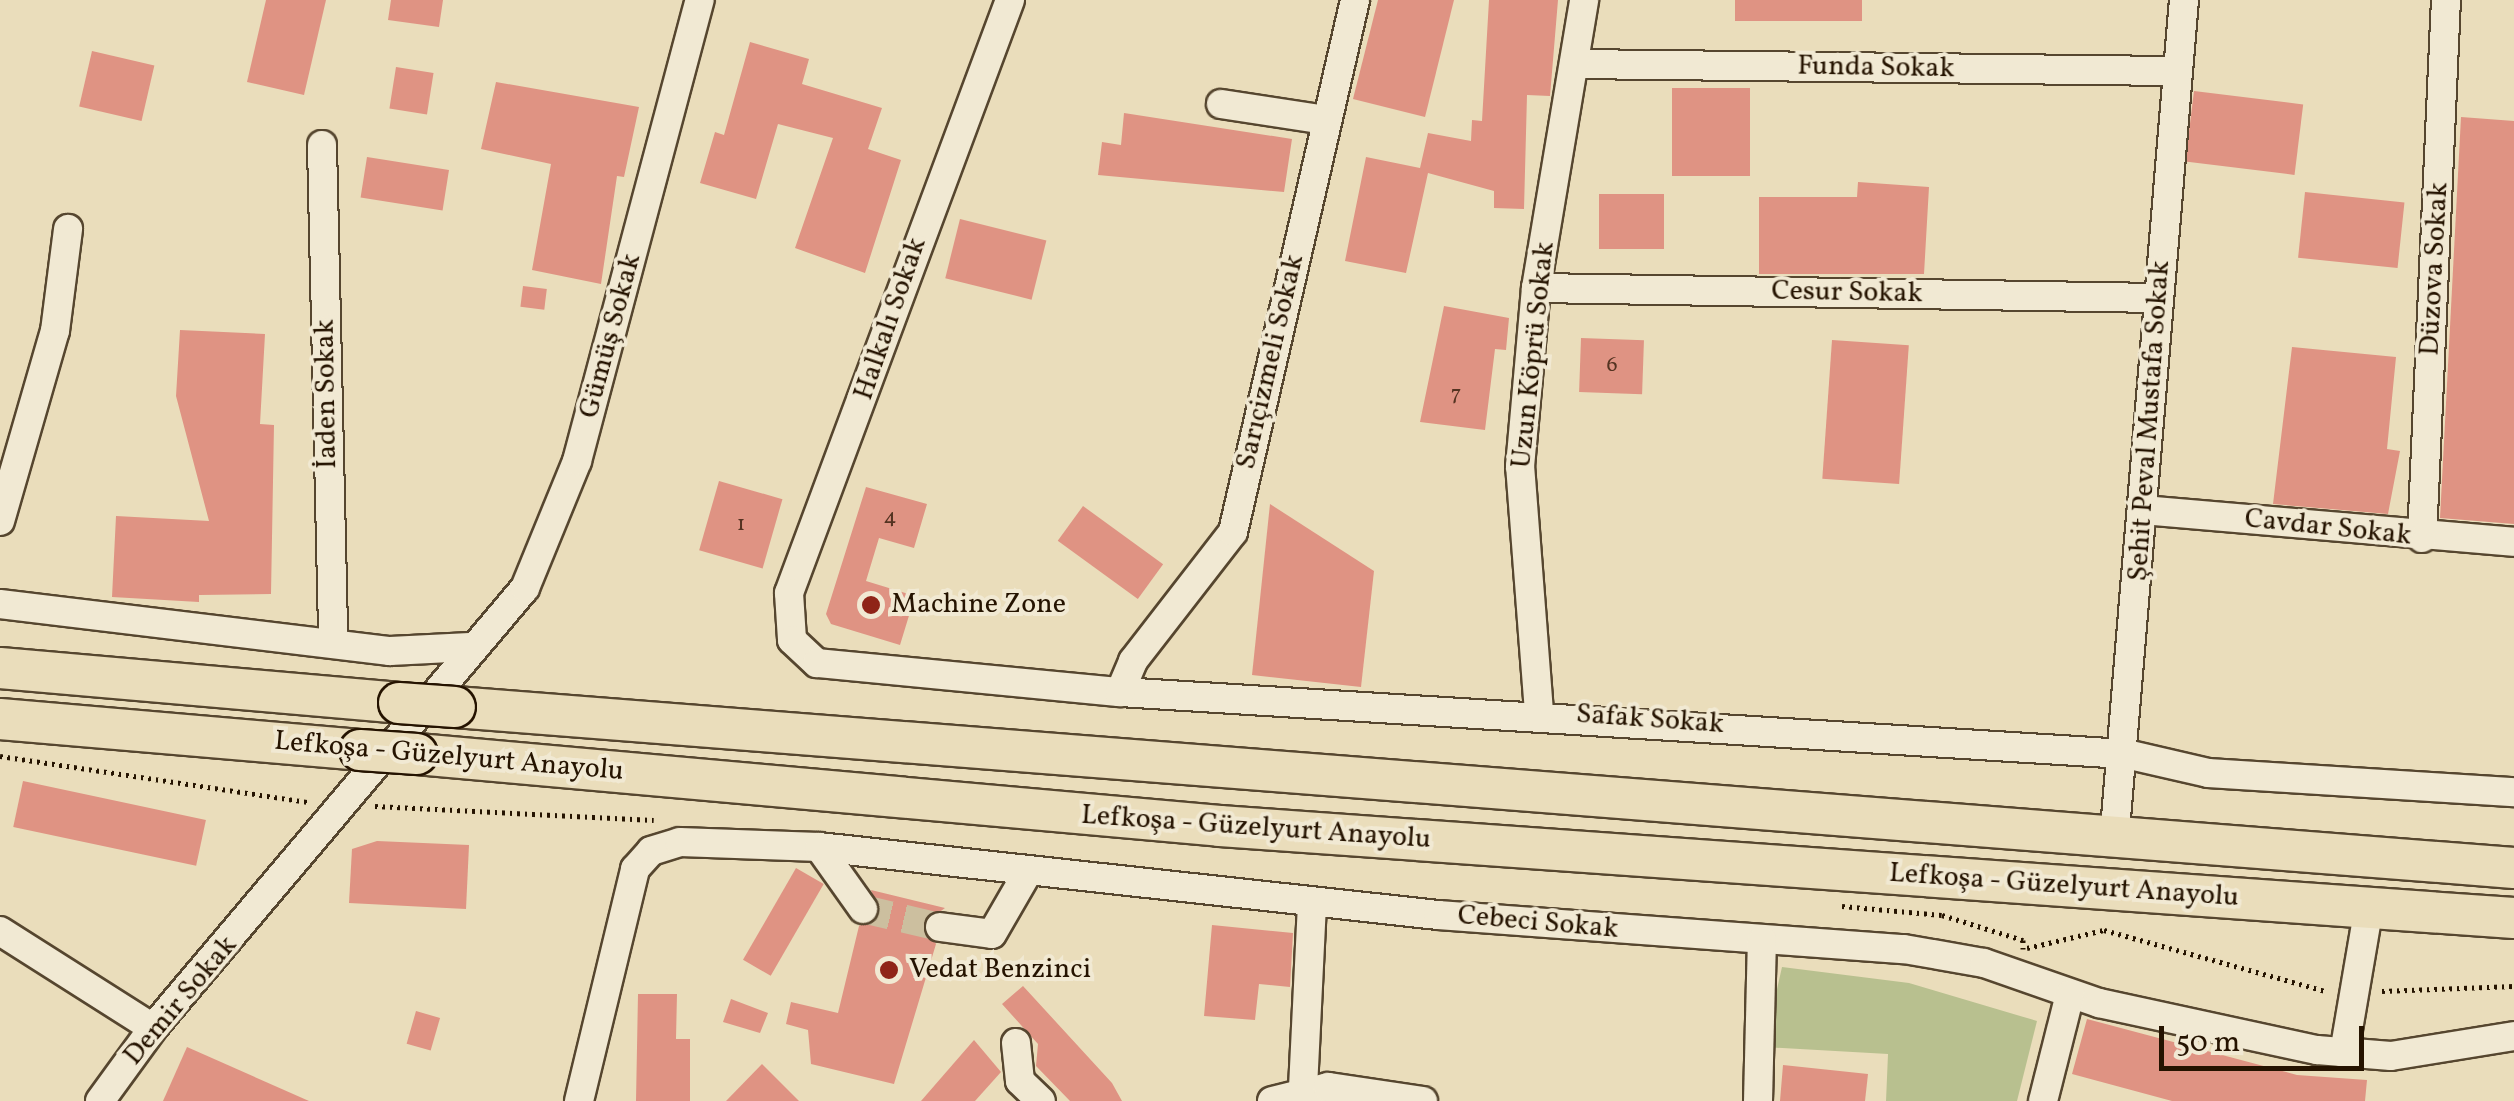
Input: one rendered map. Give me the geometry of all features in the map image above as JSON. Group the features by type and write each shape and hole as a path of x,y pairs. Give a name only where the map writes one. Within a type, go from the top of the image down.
{"highway":[{"name":"Lefkoşa - Güzelyurt Anayolu","path":"0,668 399,703 450,696 2114,842 2514,868"},
{"name":"Lefkoşa - Güzelyurt Anayolu","path":"0,718 366,761 416,754 1220,826 2514,918"}],"street":[{"name":"Gümüş Sokak","path":"342,802 366,761 450,696 470,647 526,588 551,536 700,0"},
{"name":"Halkalı Sokak","path":"792,640 789,593 1010,0"},
{"name":"Sarıçizmeli Sokak","path":"1120,692 1133,661 1233,532 1355,0"},
{"name":"Uzun Köprü Sokak","path":"1539,712 1520,467 1536,288 1584,0"},
{"name":"Şehit Peval Mustafa Sokak","path":"2114,842 2126,754 2158,298 2184,0"},
{"name":"Düzova Sokak","path":"2422,538 2446,0"},
{"name":"Funda Sokak","path":"1574,64 2178,71"},
{"path":"1221,104 1326,120"},
{"name":"İaden Sokak","path":"322,144 333,644"},
{"path":"0,522 54,331 68,229"},
{"name":"Cesur Sokak","path":"1536,288 2158,298"},
{"name":"Cavdar Sokak","path":"2142,510 2422,538 2514,542"},
{"path":"0,604 423,653 470,647"},
{"name":"Safak Sokak","path":"792,640 818,664 1120,692 1539,712 2126,754 2208,773 2514,792"},
{"name":"Demir Sokak","path":"100,1101 153,1028 266,903 342,802"},
{"name":"Cebeci Sokak","path":"578,1101 634,870 651,851 680,842 819,847 1312,902 1931,953 2070,994 2344,1053 2391,1056 2514,1036"},
{"path":"819,847 864,908"},
{"path":"940,927 992,934 1030,870"},
{"path":"1303,1088 1312,902"},
{"path":"2344,1053 2369,907"},
{"path":"0,931 153,1028"},
{"path":"1758,1101 1762,942"},
{"path":"2043,1101 2070,994"},
{"path":"1016,1043 1020,1081 1031,1098"},
{"path":"1272,1101 1303,1088 1423,1101"}],"path":[{"path":"0,756 281,802 668,821"},
{"path":"1825,903 1942,916 2023,940 2022,977"},
{"path":"2355,992 2514,986"}],"green space":[{"path":"1782,967 1909,983 2037,1021 2017,1101 1886,1101 1888,1054 1764,1047"}],"building":[{"path":"266,0 326,0 304,95 247,82"},
{"path":"391,0 443,0 439,27 388,20"},
{"path":"1378,0 1454,0 1425,117 1353,99"},
{"path":"1489,0 1558,0 1550,96 1527,95 1524,209 1494,208 1494,191 1428,173 1406,273 1345,261 1366,157 1420,168 1428,133 1471,141 1472,120 1482,121"},
{"path":"1735,0 1862,0 1862,21 1735,21"},
{"path":"750,42 809,59 802,84 882,108 868,149 901,160 865,273 795,248 833,138 778,124 756,199 700,183 715,132 724,135"},
{"path":"92,51 154,65 142,121 79,107"},
{"path":"396,67 434,73 427,114 389,108"},
{"path":"496,82 639,107 624,177 617,176 601,284 532,270 551,164 481,149"},
{"path":"1672,88 1750,88 1750,176 1672,176"},
{"path":"2194,91 2303,104 2295,175 2185,161"},
{"path":"1124,113 1292,139 1284,192 1098,175 1102,142 1121,145"},
{"path":"2461,117 2514,121 2514,524 2440,518"},
{"path":"367,157 449,170 443,210 361,197"},
{"path":"1858,182 1929,187 1924,274 1759,274 1759,197 1857,197"},
{"path":"2305,192 2404,202 2398,268 2298,258"},
{"path":"1599,194 1664,194 1664,249 1599,249"},
{"path":"960,219 1046,241 1032,300 945,278"},
{"path":"523,286 547,289 544,310 520,307"},
{"path":"1444,306 1509,318 1506,350 1495,349 1485,430 1420,422"},
{"path":"180,330 265,334 260,424 274,425 271,594 199,595 199,602 112,597 116,516 209,521 176,396"},
{"path":"1581,338 1644,340 1642,394 1579,392"},
{"path":"1832,340 1909,345 1899,484 1822,479"},
{"path":"2292,347 2396,357 2387,449 2400,451 2388,514 2273,504"},
{"path":"719,481 782,499 763,568 699,550"},
{"path":"866,487 927,504 914,548 879,538 866,581 915,596 900,645 831,624 826,614"},
{"path":"1270,504 1374,571 1361,687 1252,675"},
{"path":"1083,506 1163,564 1138,599 1058,541"},
{"path":"23,781 206,820 196,866 13,827"},
{"path":"377,841 469,845 466,909 349,903 352,849"},
{"path":"796,868 824,884 771,976 743,960"},
{"name":"Vedat Benzinci","path":"871,890 945,908 923,924 936,944 894,1084 811,1064 808,1030 786,1024 791,1002 838,1013 859,926 879,915"},
{"path":"1212,925 1293,933 1290,987 1259,984 1255,1020 1204,1016"},
{"path":"1023,986 1112,1083 1122,1101 1070,1101 1036,1066 1038,1044 1002,1004"},
{"path":"638,994 677,994 676,1039 690,1039 690,1101 636,1101"},
{"path":"731,999 768,1013 760,1033 723,1022"},
{"path":"416,1011 440,1018 431,1051 407,1044"},
{"path":"2087,1019 2297,1075 2367,1080 2365,1101 2172,1101 2072,1074"},
{"path":"974,1040 1001,1072 975,1101 921,1101"},
{"path":"187,1047 309,1101 163,1101"},
{"path":"762,1064 799,1101 726,1101"},
{"path":"1783,1065 1868,1074 1865,1101 1780,1101"}],"tunnel":[{"path":"863,909 940,927"}],"place":[{"name":"Machine Zone","path":"871,605"},
{"name":"Vedat Benzinci","path":"889,970"}]}
